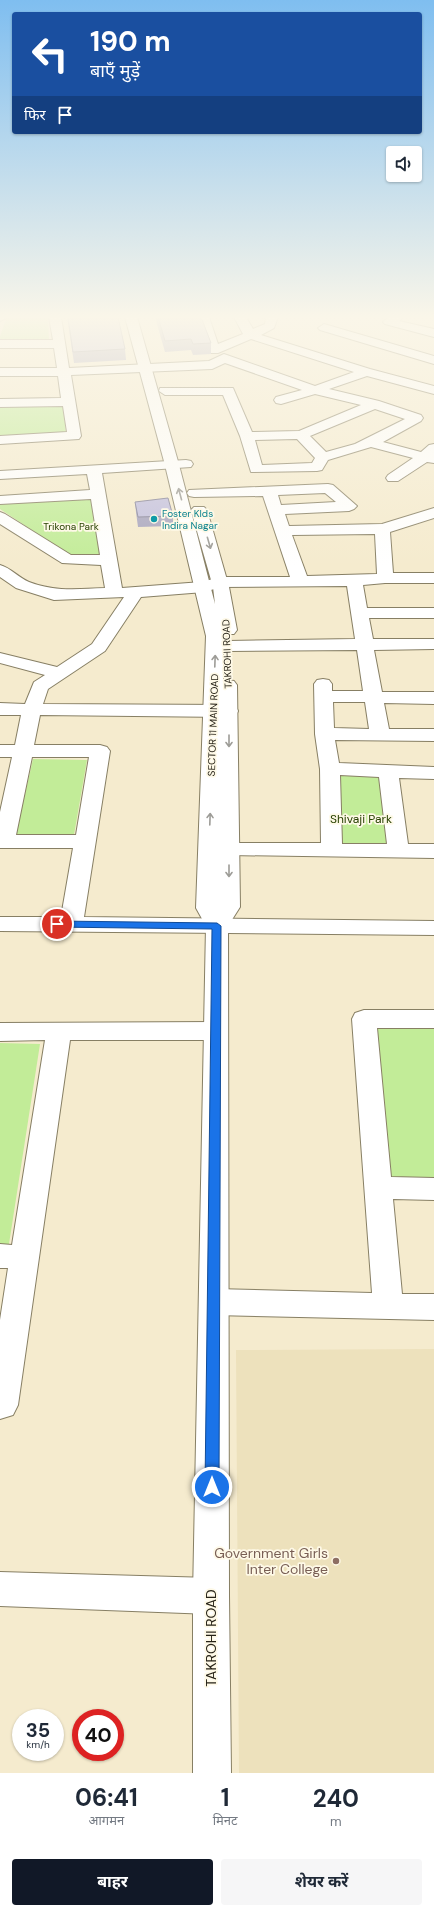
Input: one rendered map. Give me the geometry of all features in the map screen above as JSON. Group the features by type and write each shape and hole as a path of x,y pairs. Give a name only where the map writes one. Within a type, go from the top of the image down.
{"street":[{"name":"SECTOR 11 MAIN ROAD","path":"160,400 212,584 221,711 208,908 217,926"},
{"name":"TAKROHI ROAD","path":"167,400 179,465 194,493 212,584 228,630 228,646 221,711 229,849 229,907 217,926 211,1596 212,1773"},
{"path":"232,400 247,436 256,469 317,467 323,457 372,443 416,418 356,400"},
{"path":"0,403 68,402 74,436 0,440"},
{"path":"247,436 302,435 374,404"},
{"path":"302,435 316,452 323,457"},
{"path":"372,443 431,455"},
{"path":"393,478 431,455"},
{"path":"0,475 179,465"},
{"path":"94,470 114,592"},
{"path":"194,493 328,488 349,506 275,510"},
{"path":"269,491 300,581"},
{"path":"0,500 98,494"},
{"path":"283,531 382,529 434,513"},
{"path":"0,517 68,560 108,560"},
{"path":"382,529 385,578"},
{"path":"0,570 22,585 54,595 136,592 212,584 354,581 385,578 434,578"},
{"path":"354,581 380,735"},
{"path":"84,841 2,842 32,709 40,686 99,647 136,592"},
{"path":"360,613 434,613"},
{"path":"228,646 434,644"},
{"path":"0,658 60,673"},
{"path":"332,850 330,769 325,734 323,690 374,696 434,698"},
{"path":"0,709 221,711"},
{"path":"325,734 434,735"},
{"path":"0,751 100,751 71,925"},
{"path":"330,769 434,773"},
{"path":"388,771 398,850"},
{"path":"229,849 434,851"},
{"path":"0,924 434,928"},
{"path":"388,1306 364,1019 434,1019"},
{"path":"0,1032 216,1031"},
{"path":"0,1405 2,1405 12,1256 59,1032"},
{"path":"378,1188 434,1189"},
{"path":"214,1302 434,1307"},
{"path":"0,1589 211,1596"}],"shaded area":[{"name":"Government Girls Inter College","path":"434,1349 434,1773 239,1773 236,1350"}],"green space":[{"path":"63,405 66,433 0,436 0,406"},
{"name":"Trikona Park","path":"93,499 101,556 71,556 0,509 0,503"},
{"path":"33,759 87,760 74,835 16,834"},
{"name":"Shivaji Park","path":"335,772 379,774 388,844 338,843"},
{"path":"375,1025 434,1025 434,1181 390,1180"},
{"path":"0,1043 40,1044 9,1244 0,1244"}],"building":[{"path":"168,498 173,516 138,517 135,502"}],"place":[{"name":"Foster KIds Indira Nagar","path":"154,519"},
{"name":"Government Girls Inter College","path":"336,1561"}],"route":[{"path":"57,924 217,926 212,1487"}]}
